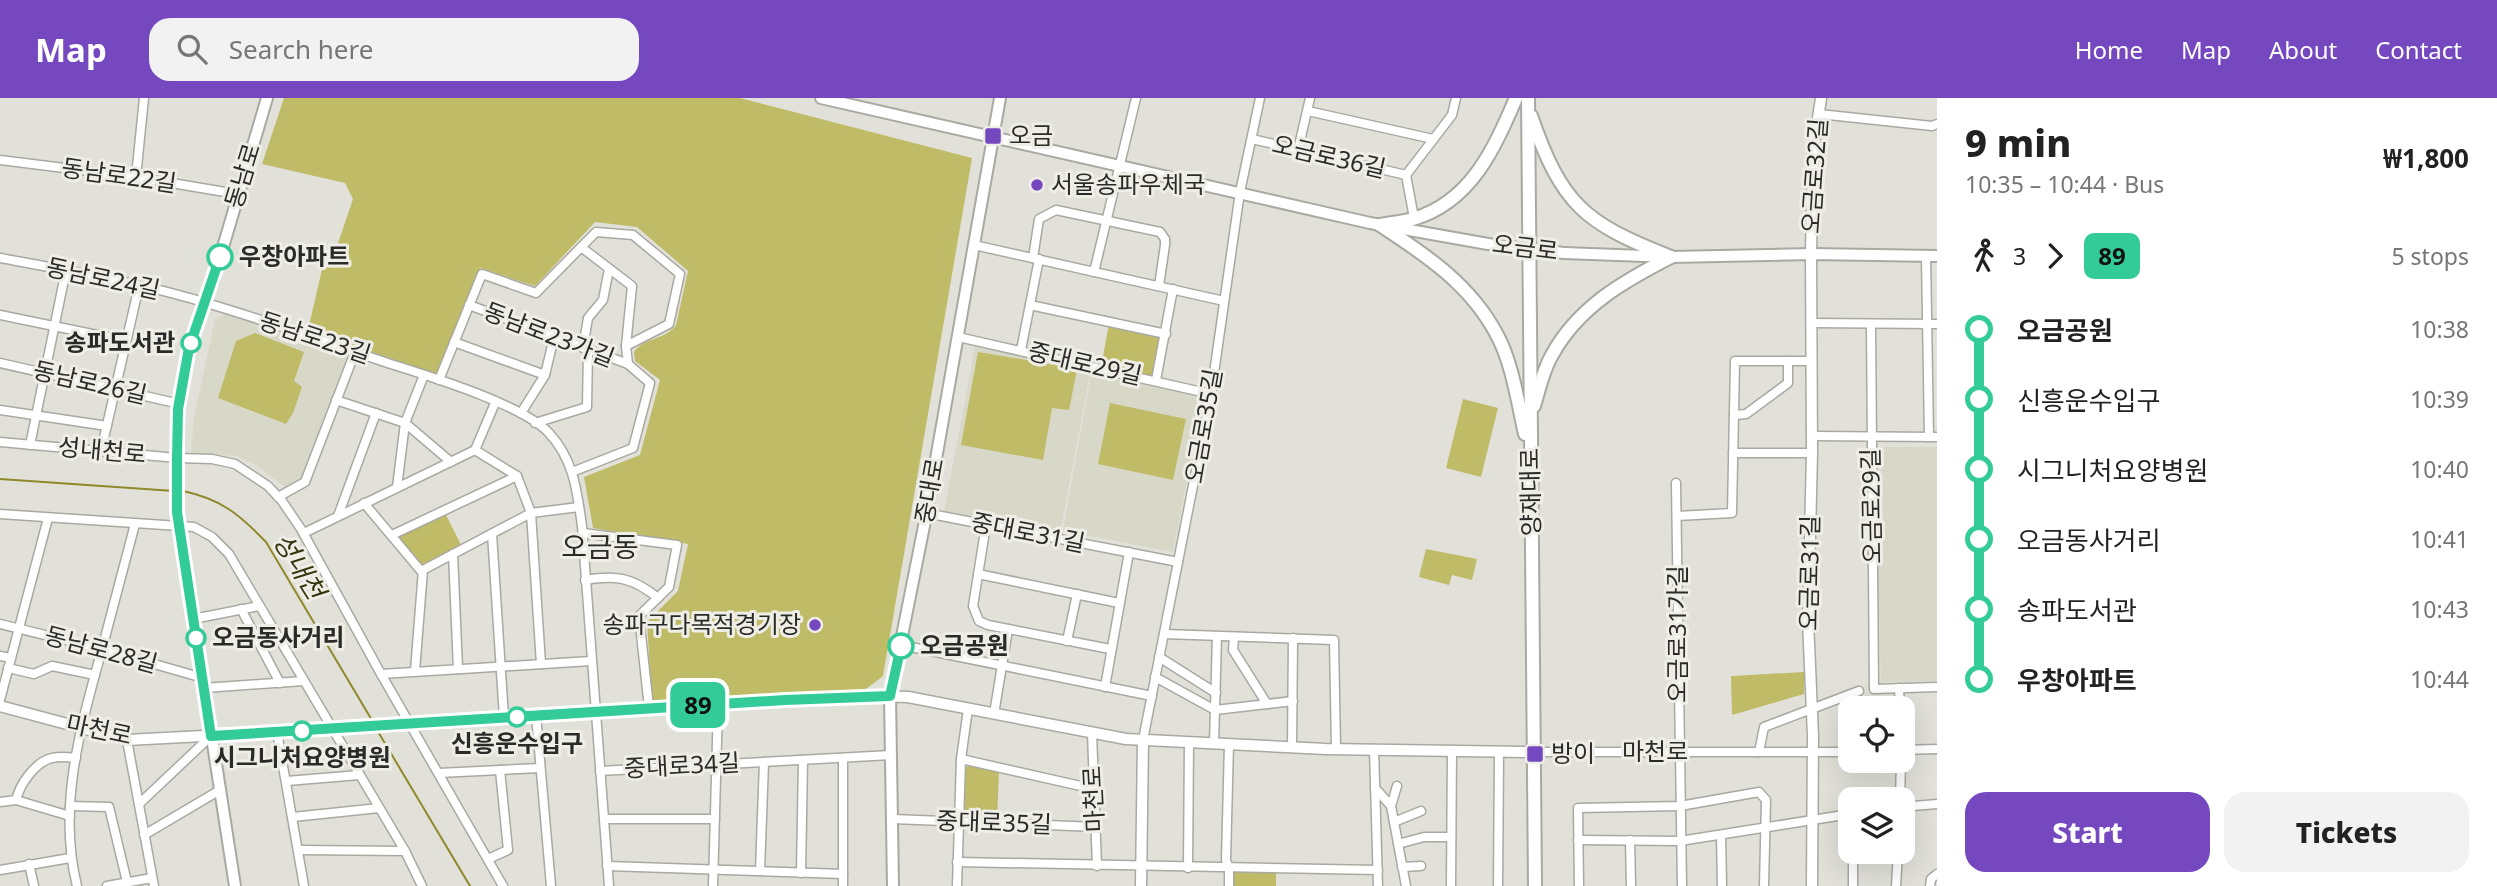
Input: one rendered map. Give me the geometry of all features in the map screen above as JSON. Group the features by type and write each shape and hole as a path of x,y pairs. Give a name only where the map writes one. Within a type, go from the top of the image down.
{"main road":[{"name":"동남로","path":"179,527 177,458 180,404 189,348 267,98"},
{"name":"오금로","path":"821,98 867,103 992,137 1380,225 1488,244 1564,253 1671,257 1811,254 1931,256"},
{"name":"중대로","path":"893,886 890,696 926,513 1000,98"},
{"path":"1380,225 1414,218 1438,208 1461,192 1478,173 1496,144 1516,98"},
{"path":"1528,102 1555,176 1572,200 1594,220 1622,238 1671,257"},
{"name":"양재대로","path":"1528,102 1535,886"},
{"path":"1380,225 1447,272 1474,298 1498,336 1514,386 1531,462"},
{"path":"1530,416 1551,356 1592,304 1625,280 1671,257"},
{"path":"179,527 235,886"}],"street":[{"path":"136,177 144,98"},
{"path":"1094,272 1136,98"},
{"name":"오금로36길","path":"1240,192 1259,98"},
{"path":"1298,150 1310,98"},
{"name":"오금로32길","path":"1811,254 1813,152 1821,98"},
{"path":"1414,218 1406,175 1452,115 1453,99"},
{"path":"1308,111 1433,139"},
{"path":"1819,114 1932,126 1937,124"},
{"name":"오금로36길","path":"1252,139 1406,175"},
{"name":"동남로22길","path":"0,160 136,177 237,194"},
{"name":"오금로35길","path":"1143,740 1211,394 1240,192"},
{"path":"1021,349 1030,305 1039,219 1046,214 1056,210 1160,232 1165,245 1159,286"},
{"name":"동남로23가길","path":"439,380 482,274 536,293 596,232 633,235 680,274 669,324 626,346"},
{"path":"974,245 1224,301"},
{"name":"동남로23가길","path":"581,247 632,286 626,346 628,365"},
{"name":"오금로31길","path":"1811,254 1812,453 1808,620 1812,709 1812,886"},
{"path":"1812,436 1933,437 1931,256"},
{"name":"동남로24길","path":"0,258 139,286 205,303"},
{"path":"535,423 587,407 585,349 588,318 603,300 609,269"},
{"path":"30,445 66,270"},
{"path":"101,451 139,286"},
{"path":"1156,380 1173,289"},
{"name":"동남로23길","path":"205,303 439,380 521,413 547,431 565,453 572,471 583,533 608,886"},
{"name":"동남로23가길","path":"469,305 628,365 650,383 633,448 572,471"},
{"path":"1030,305 1166,334"},
{"path":"0,315 126,341"},
{"path":"1811,323 1933,324"},
{"name":"오금로29길","path":"1871,324 1874,689 1899,688"},
{"path":"521,413 545,375 554,337"},
{"name":"중대로29길","path":"958,337 1021,349 1211,394"},
{"name":"동남로23가길","path":"454,342 545,375"},
{"path":"278,497 305,482 355,352"},
{"path":"1677,516 1732,513 1735,361 1812,361"},
{"path":"1734,415 1746,414 1788,383 1788,361"},
{"name":"동남로26길","path":"0,363 180,404"},
{"path":"397,487 405,423 424,375"},
{"path":"337,400 405,423 451,461"},
{"path":"303,534 475,450 495,403"},
{"path":"0,410 107,426"},
{"path":"338,516 376,413"},
{"name":"성내천로","path":"0,442 212,459 235,464 252,474 278,497 303,534 408,725 439,773 503,886"},
{"path":"475,450 517,476 531,513 541,664"},
{"path":"1733,453 1812,453"},
{"path":"392,536 517,476"},
{"name":"오금로31가길","path":"1676,483 1682,886"},
{"path":"365,503 422,570 415,671"},
{"path":"422,570 531,513 579,507"},
{"name":"중대로31길","path":"926,513 1178,562"},
{"path":"0,514 194,527 212,537 229,554 405,851 422,886"},
{"path":"0,700 48,517"},
{"path":"77,886 70,858 70,811 80,728 135,524"},
{"path":"986,525 973,606 979,621 1110,649"},
{"path":"583,533 677,545 669,587 639,616 649,708"},
{"path":"492,534 504,718"},
{"path":"1105,687 1129,552"},
{"path":"453,554 458,669"},
{"path":"978,574 1119,603"},
{"path":"585,580 621,578 634,581 658,598"},
{"path":"1067,640 1077,594"},
{"path":"193,619 259,606"},
{"path":"241,609 280,683"},
{"name":"동남로28길","path":"0,624 102,649 203,683"},
{"path":"994,714 1008,629"},
{"path":"1164,634 1334,640 1336,749"},
{"path":"1214,744 1217,636"},
{"path":"1234,637 1233,650 1267,704"},
{"path":"1292,747 1293,638"},
{"path":"901,645 1152,696"},
{"path":"0,656 11,658"},
{"path":"1159,657 1216,693"},
{"path":"381,674 591,661"},
{"path":"8,668 34,674 52,666 95,675"},
{"path":"1156,677 1215,710 1293,701"},
{"path":"203,683 303,681"},
{"path":"1899,696 1899,688 1937,687"},
{"path":"1759,752 1764,727 1859,691"},
{"name":"마천로","path":"0,706 127,740 890,696 1143,740 1336,749 1499,752 1838,752"},
{"path":"713,886 718,704"},
{"path":"957,886 961,759 968,709"},
{"path":"536,715 551,886"},
{"path":"277,732 304,886"},
{"name":"마천로","path":"1091,733 1097,866"},
{"path":"139,804 211,736"},
{"path":"107,886 127,882 153,882 127,740"},
{"path":"1142,886 1143,740"},
{"path":"1188,868 1189,742"},
{"path":"1229,744 1226,860 1229,886"},
{"path":"1374,749 1378,886"},
{"path":"1915,750 1937,749"},
{"path":"1451,886 1452,750"},
{"path":"1498,886 1499,752"},
{"name":"중대로34길","path":"600,771 891,755"},
{"path":"16,800 19,787 43,761 55,757 76,758"},
{"path":"843,758 844,886"},
{"path":"961,759 1094,789"},
{"path":"801,873 803,760"},
{"name":"중대로34길","path":"760,871 764,762"},
{"path":"439,773 541,768"},
{"path":"488,859 508,850 500,770"},
{"path":"286,781 359,775"},
{"path":"1397,786 1391,806 1406,886"},
{"path":"1375,788 1391,806"},
{"path":"144,835 220,790"},
{"path":"1578,886 1578,808 1680,806 1759,792 1766,800 1764,886"},
{"path":"0,802 16,800 70,811 109,807 127,882"},
{"path":"1915,806 1937,804"},
{"path":"293,817 379,808"},
{"path":"1394,822 1421,811"},
{"path":"1578,840 1680,841 1838,816"},
{"path":"604,819 715,819"},
{"name":"중대로35길","path":"893,819 1096,827"},
{"path":"1721,836 1723,886"},
{"path":"1398,844 1424,838 1451,838"},
{"path":"1630,840 1631,886"},
{"path":"298,850 405,851"},
{"path":"0,870 70,858"},
{"path":"957,862 1378,870"},
{"path":"29,864 34,886"},
{"path":"1853,864 1853,886"},
{"path":"1896,886 1897,864"},
{"path":"607,866 843,874"},
{"path":"1402,867 1421,866"},
{"path":"1930,886 1931,879 1937,874"}],"shaded area":[{"name":"오금공원","path":"284,98 740,98 972,158 883,676 866,689 652,704 647,622 678,591 688,544 593,528 584,477 640,455 660,380 635,361 634,352 676,325 688,271 637,227 595,222 535,286 480,268 436,374 308,330 323,265 333,258 353,199 345,183 262,164"},
{"path":"226,314 349,355 301,479 286,488 255,464 236,456 191,453 194,418 215,319"},
{"path":"1109,324 1163,335 1154,378 1101,367"},
{"path":"255,333 304,352 294,381 302,387 286,424 218,398 236,341"},
{"path":"975,347 1091,368 1060,533 944,512"},
{"path":"978,352 1032,361 1033,359 1077,370 1069,410 1052,408 1043,460 961,445"},
{"path":"1092,369 1204,396 1173,552 1063,531"},
{"path":"1463,399 1498,408 1481,477 1446,468"},
{"path":"1110,403 1186,419 1173,480 1098,464"},
{"path":"1882,447 1937,447 1937,681 1881,682 1877,551"},
{"path":"444,511 463,549 421,571 392,535"},
{"path":"1426,549 1477,559 1472,580 1452,575 1449,585 1419,577"},
{"path":"1804,672 1804,694 1732,715 1731,676"},
{"path":"971,765 999,770 997,822 961,821 963,768"},
{"path":"1229,869 1276,869 1276,886 1229,886"}],"waterway":[{"name":"성내천","path":"0,479 174,491"},
{"name":"성내천","path":"183,491 208,498 229,509 266,542 373,722"},
{"name":"성내천","path":"377,730 470,886"}],"bus line":[{"name":"89","path":"220,257 189,348 178,409 177,458 177,512 211,736 785,700 890,696 901,646"}],"place":[{"name":"오금","path":"993,136"},
{"name":"서울송파우체국","path":"1037,185"},
{"name":"우창아파트","path":"220,257"},
{"name":"송파도서관","path":"191,343"},
{"name":"송파구다목적경기장","path":"815,625"},
{"name":"오금동사거리","path":"196,638"},
{"name":"오금공원","path":"901,646"},
{"name":"신흥운수입구","path":"517,717"},
{"name":"시그니처요양병원","path":"302,731"},
{"name":"방이","path":"1535,754"}],"district":[{"name":"오금동","path":"600,547"}]}
